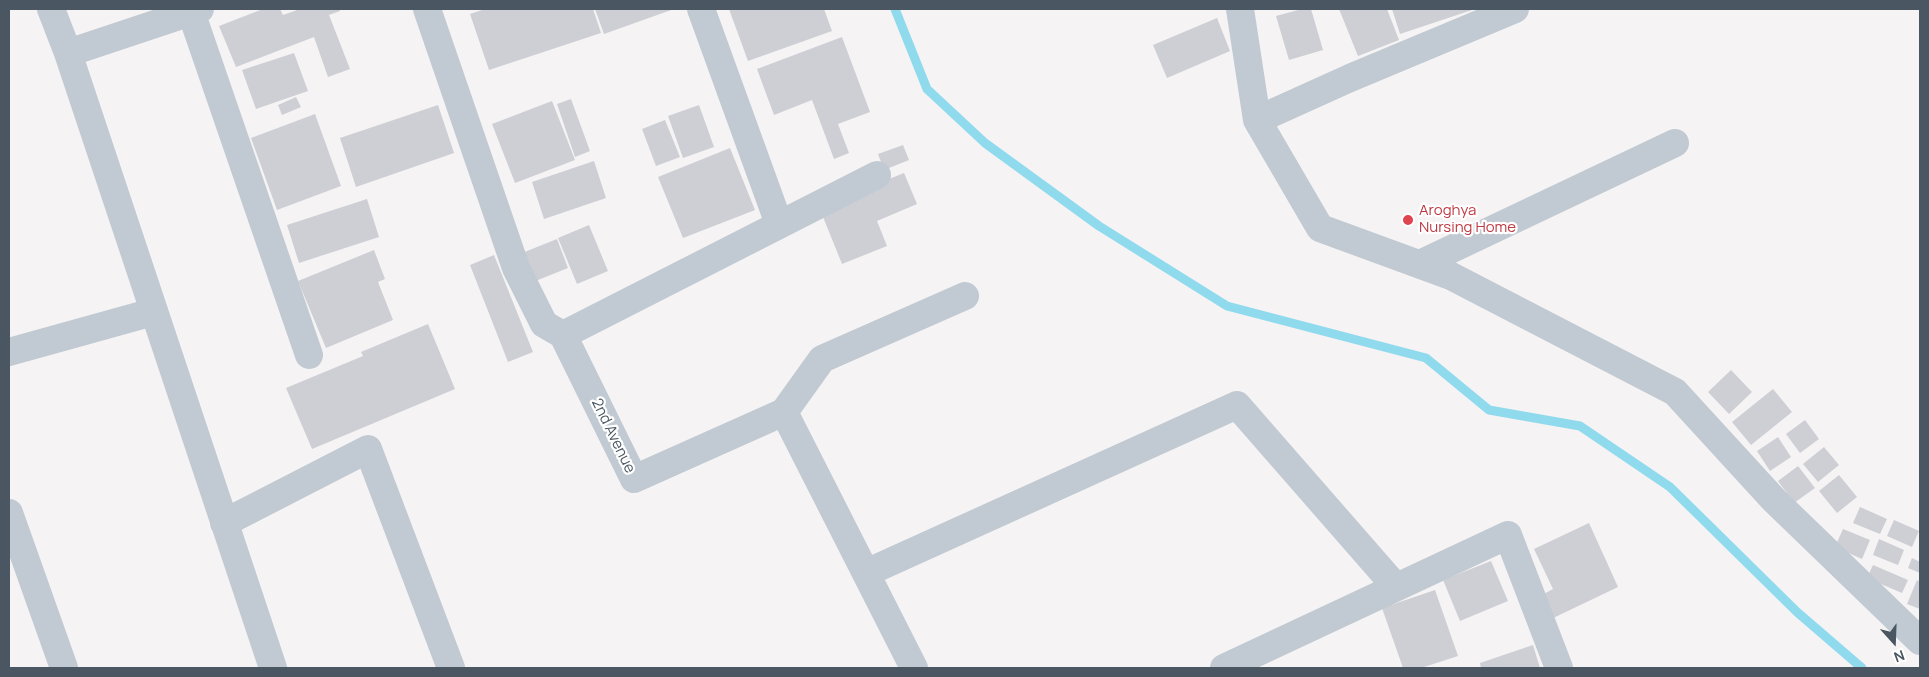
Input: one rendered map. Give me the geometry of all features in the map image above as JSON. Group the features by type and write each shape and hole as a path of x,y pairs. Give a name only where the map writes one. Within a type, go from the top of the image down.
{"street":[{"path":"51,9 68,52 272,668"},
{"name":"2nd Avenue","path":"427,9 516,268 544,324 563,335 634,479 784,412"},
{"path":"700,9 780,224"},
{"path":"1240,9 1257,120 1320,228 1451,276 1675,392 1774,500 1920,641"},
{"path":"1257,120 1350,78 1515,9"},
{"path":"68,52 194,10 308,355"},
{"path":"1420,264 1675,143"},
{"path":"563,335 877,175"},
{"path":"914,668 784,412 822,359 965,296"},
{"path":"9,352 153,312"},
{"path":"866,573 1237,404 1396,587"},
{"path":"224,523 368,449 451,668"},
{"path":"9,513 64,668"},
{"path":"1224,668 1508,535 1559,668"}],"building":[{"path":"263,9 280,9 283,15 300,9 339,9 340,11 329,15 350,69 328,77 314,37 236,67 219,26"},
{"path":"485,9 593,9 601,33 489,70 470,14"},
{"path":"595,9 674,9 604,34"},
{"path":"729,9 824,9 832,31 748,61"},
{"path":"1302,9 1311,9 1323,50 1289,60 1276,16"},
{"path":"1339,9 1387,9 1399,40 1358,56"},
{"path":"1392,9 1475,9 1400,34"},
{"path":"1217,18 1230,51 1167,78 1153,45"},
{"path":"842,37 870,112 838,124 849,153 834,159 812,100 774,115 757,69"},
{"path":"294,53 308,91 256,109 242,70"},
{"path":"296,97 301,107 282,115 278,105"},
{"path":"571,99 590,151 575,157 557,104"},
{"path":"552,101 575,160 515,183 492,124"},
{"path":"438,105 454,153 356,187 340,138"},
{"path":"699,105 714,147 683,158 668,116"},
{"path":"315,114 341,186 277,210 251,138"},
{"path":"665,120 680,157 656,166 642,129"},
{"path":"903,145 909,160 884,170 878,154"},
{"path":"730,148 755,210 683,238 658,177"},
{"path":"594,161 606,198 544,219 532,182"},
{"path":"904,173 917,204 877,221 887,246 842,264 819,207"},
{"path":"367,199 379,237 299,263 287,225"},
{"path":"589,225 608,271 577,284 558,238"},
{"path":"557,239 568,268 533,282 522,253"},
{"path":"374,250 385,279 378,282 393,320 326,348 298,281"},
{"path":"494,255 533,352 508,362 470,265"},
{"path":"428,324 455,389 312,449 286,388 363,356 361,352"},
{"path":"1731,370 1752,392 1729,414 1708,392"},
{"path":"1773,389 1792,412 1751,445 1732,422"},
{"path":"1805,420 1819,439 1800,453 1786,434"},
{"path":"1778,437 1791,457 1770,471 1757,451"},
{"path":"1824,447 1839,465 1818,482 1803,464"},
{"path":"1798,466 1815,488 1794,503 1778,481"},
{"path":"1839,475 1857,497 1837,513 1819,491"},
{"path":"1860,507 1887,519 1880,534 1853,523"},
{"path":"1894,520 1919,531 1912,547 1887,536"},
{"path":"1589,523 1618,587 1549,620 1538,597 1553,589 1534,549"},
{"path":"1843,529 1870,540 1862,559 1835,547"},
{"path":"1879,539 1904,550 1898,565 1873,555"},
{"path":"1912,558 1920,562 1920,573 1908,568"},
{"path":"1491,561 1508,601 1460,621 1443,580"},
{"path":"1873,565 1908,580 1902,593 1867,578"},
{"path":"1917,580 1920,582 1920,609 1907,604"},
{"path":"1435,590 1458,656 1421,668 1403,668 1382,608"},
{"path":"1533,645 1540,668 1481,668 1480,663"}],"waterway":[{"path":"895,9 927,89 985,143 1099,226 1227,306 1426,358 1489,410 1580,426 1670,487 1797,612 1862,668"}],"place":[{"name":"Aroghya Nursing Home","path":"1408,220"}]}
